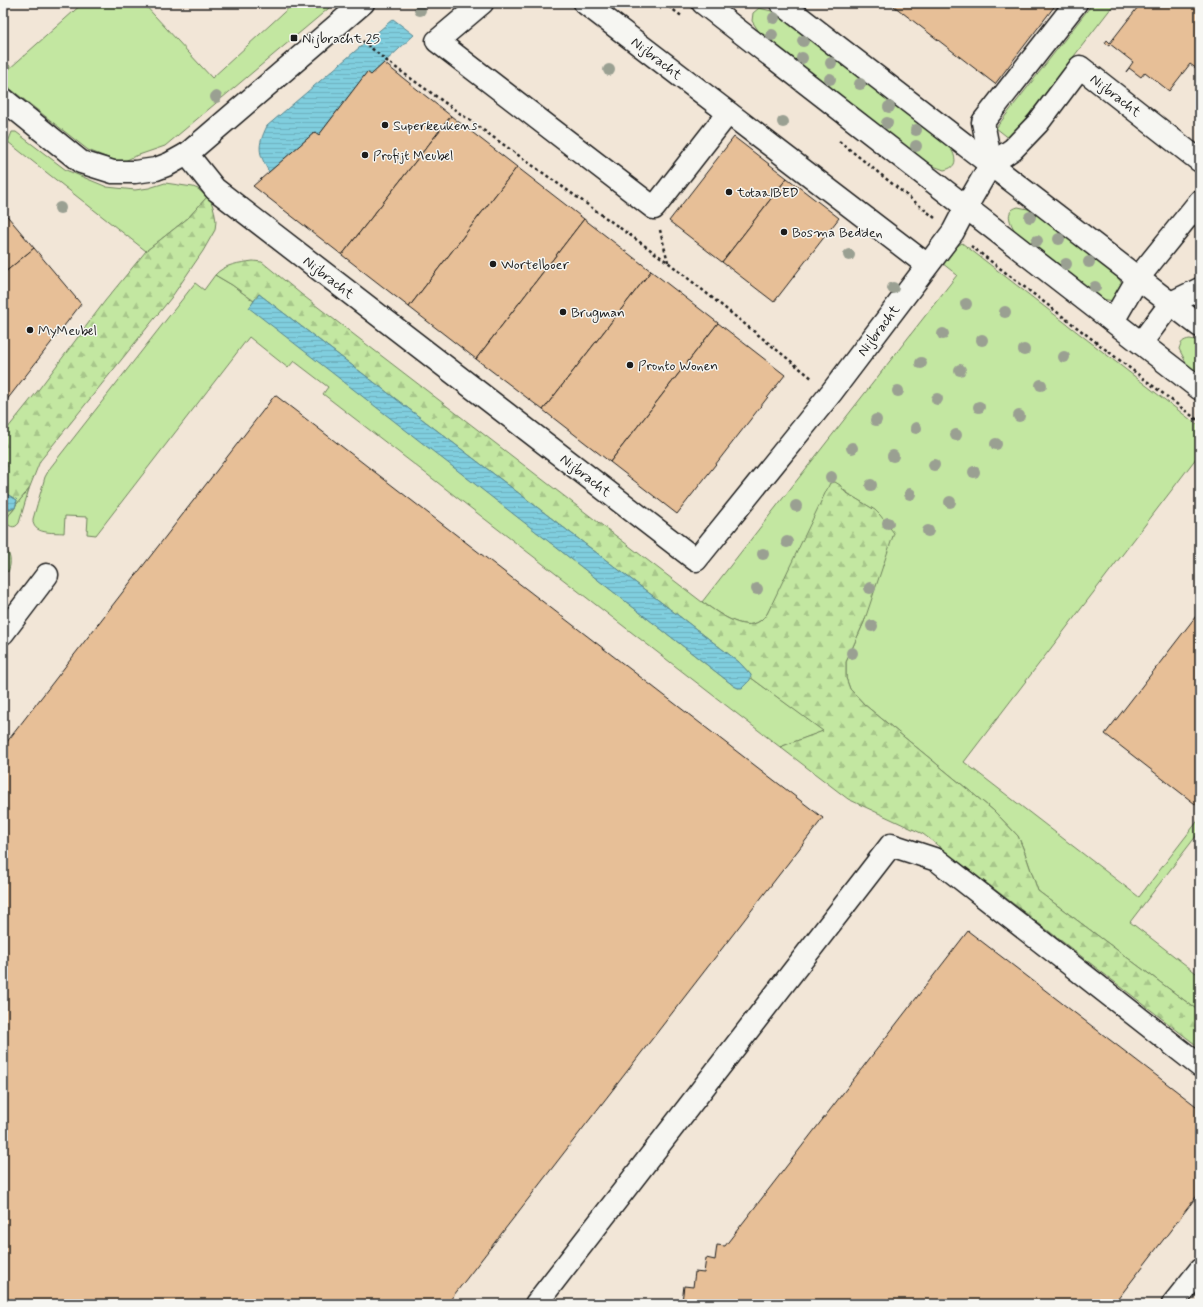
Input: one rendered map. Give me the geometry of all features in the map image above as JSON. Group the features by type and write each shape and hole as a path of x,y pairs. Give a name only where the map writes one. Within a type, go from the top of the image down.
{"street":[{"path":"3,99 81,162 113,172 136,172 156,169 187,154 363,3"},
{"path":"482,3 438,41 654,208 728,113"},
{"name":"Nijbracht","path":"585,3 927,266"},
{"path":"703,3 1200,389"},
{"path":"781,3 1200,326"},
{"path":"991,164 983,122 1076,3"},
{"name":"Nijbracht","path":"187,154 215,189 696,560 831,393 953,232 991,164 1013,149 1038,123 1080,67 1200,161"},
{"path":"1113,321 1138,278 1200,201"},
{"path":"1141,343 1171,303 1200,290"},
{"path":"3,633 47,575"},
{"path":"536,1304 891,845 937,860 1200,1066"},
{"path":"1173,1304 1200,1270"}],"path":[{"path":"664,3 687,20"},
{"path":"361,39 388,62 669,263 831,393"},
{"path":"835,138 953,232 1200,422"},
{"path":"654,208 669,263"}],"shaded area":[{"path":"3,3 1200,3 1200,1304 3,1304"}],"green space":[{"path":"83,3 143,3 212,78 294,3 335,3 165,146 133,157 121,163 88,150 3,83 3,61 10,66 9,69"},
{"path":"1093,3 1115,3 1010,139 996,128"},
{"path":"759,8 776,12 950,147 955,158 952,167 944,170 920,161 763,38 752,21 753,13"},
{"path":"12,132 16,132 66,170 107,187 135,190 149,188 165,183 193,187 198,189 207,197 188,218 146,251 8,142"},
{"path":"207,197 211,201 216,221 215,230 203,251 171,298 40,461 29,489 16,505 17,500 3,492 3,434 36,393 105,301 146,251 188,218"},
{"path":"1018,207 1033,210 1111,268 1123,285 1114,301 1101,299 1016,233 1010,222 1009,215 1013,209"},
{"path":"962,243 1200,427 1200,453 964,762 1139,897 1200,818 1200,831 1130,922 1200,976 1200,1012 1038,891 1018,836 994,811 865,705 850,689 846,678 846,662 864,622 880,515 843,490 839,485 767,614 760,621 753,624 738,623 702,602 957,275 942,263 954,248"},
{"path":"253,261 262,262 301,294 702,602 738,623 753,624 760,621 767,614 830,483 835,482 840,485 845,492 875,510 894,533 864,622 846,662 846,678 850,689 865,705 994,811 1018,836 1038,891 1200,1012 1200,1048 923,834 848,799 780,747 823,731 750,677 751,675 739,662 259,294 254,301 215,275 223,268 228,266"},
{"path":"215,275 254,301 250,308 734,686 739,688 750,677 824,731 780,747 323,394 328,387 294,361 288,368 249,337 96,535 87,534 88,517 65,516 64,533 44,532 36,528 33,519 45,477 50,468 195,283 204,290"},
{"path":"1190,339 1200,341 1200,381 1189,368 1179,349 1183,342"},
{"path":"29,489 19,523 13,527 10,526 4,521"},
{"path":"3,506 8,509 14,509 4,521"},
{"path":"3,546 8,552 10,558 8,572 3,568"}],"water":[{"path":"393,19 414,35 371,75 367,73 319,135 315,132 269,172 260,149 267,126"},
{"path":"259,294 739,662 751,675 750,680 742,688 734,686 249,308"},
{"path":"3,492 17,500 15,508 8,509 3,506"}],"building":[{"path":"890,3 1057,3 995,84"},
{"path":"1141,3 1200,3 1200,71 1190,64 1169,91 1145,72 1141,77 1129,68 1126,72 1133,62 1110,44 1109,46 1105,43 1107,40 1110,43"},
{"path":"384,63 451,116 342,255 253,186 315,132 319,135 367,72 371,75"},
{"path":"451,116 517,167 409,307 342,255"},
{"path":"734,137 787,178 722,262 669,221"},
{"path":"517,167 584,219 476,359 409,307"},
{"path":"787,178 839,218 774,302 722,262"},
{"path":"3,211 34,248 3,274"},
{"path":"584,219 651,271 543,410 476,359"},
{"path":"34,248 81,304 3,405 3,274"},
{"path":"651,271 718,323 610,462 543,410"},
{"path":"718,323 785,375 677,514 610,462"},
{"path":"275,395 823,818 447,1304 3,1304 3,747"},
{"path":"1196,616 1200,620 1199,807 1105,734"},
{"path":"968,931 1200,1109 1200,1192 1114,1304 673,1304 674,1300 682,1301 684,1286 693,1287 695,1272 704,1273 706,1258 715,1260 717,1245 725,1246"}],"place":[{"name":"Nijbracht 25","path":"294,38"},
{"name":"Superkeukens","path":"385,125"},
{"name":"Profijt Meubel","path":"365,155"},
{"name":"totaalBED","path":"729,192"},
{"name":"Bosma Bedden","path":"784,232"},
{"name":"Wortelboer","path":"493,264"},
{"name":"Brugman","path":"563,312"},
{"name":"MyMeubel","path":"30,330"},
{"name":"Pronto Wonen","path":"630,365"}]}
